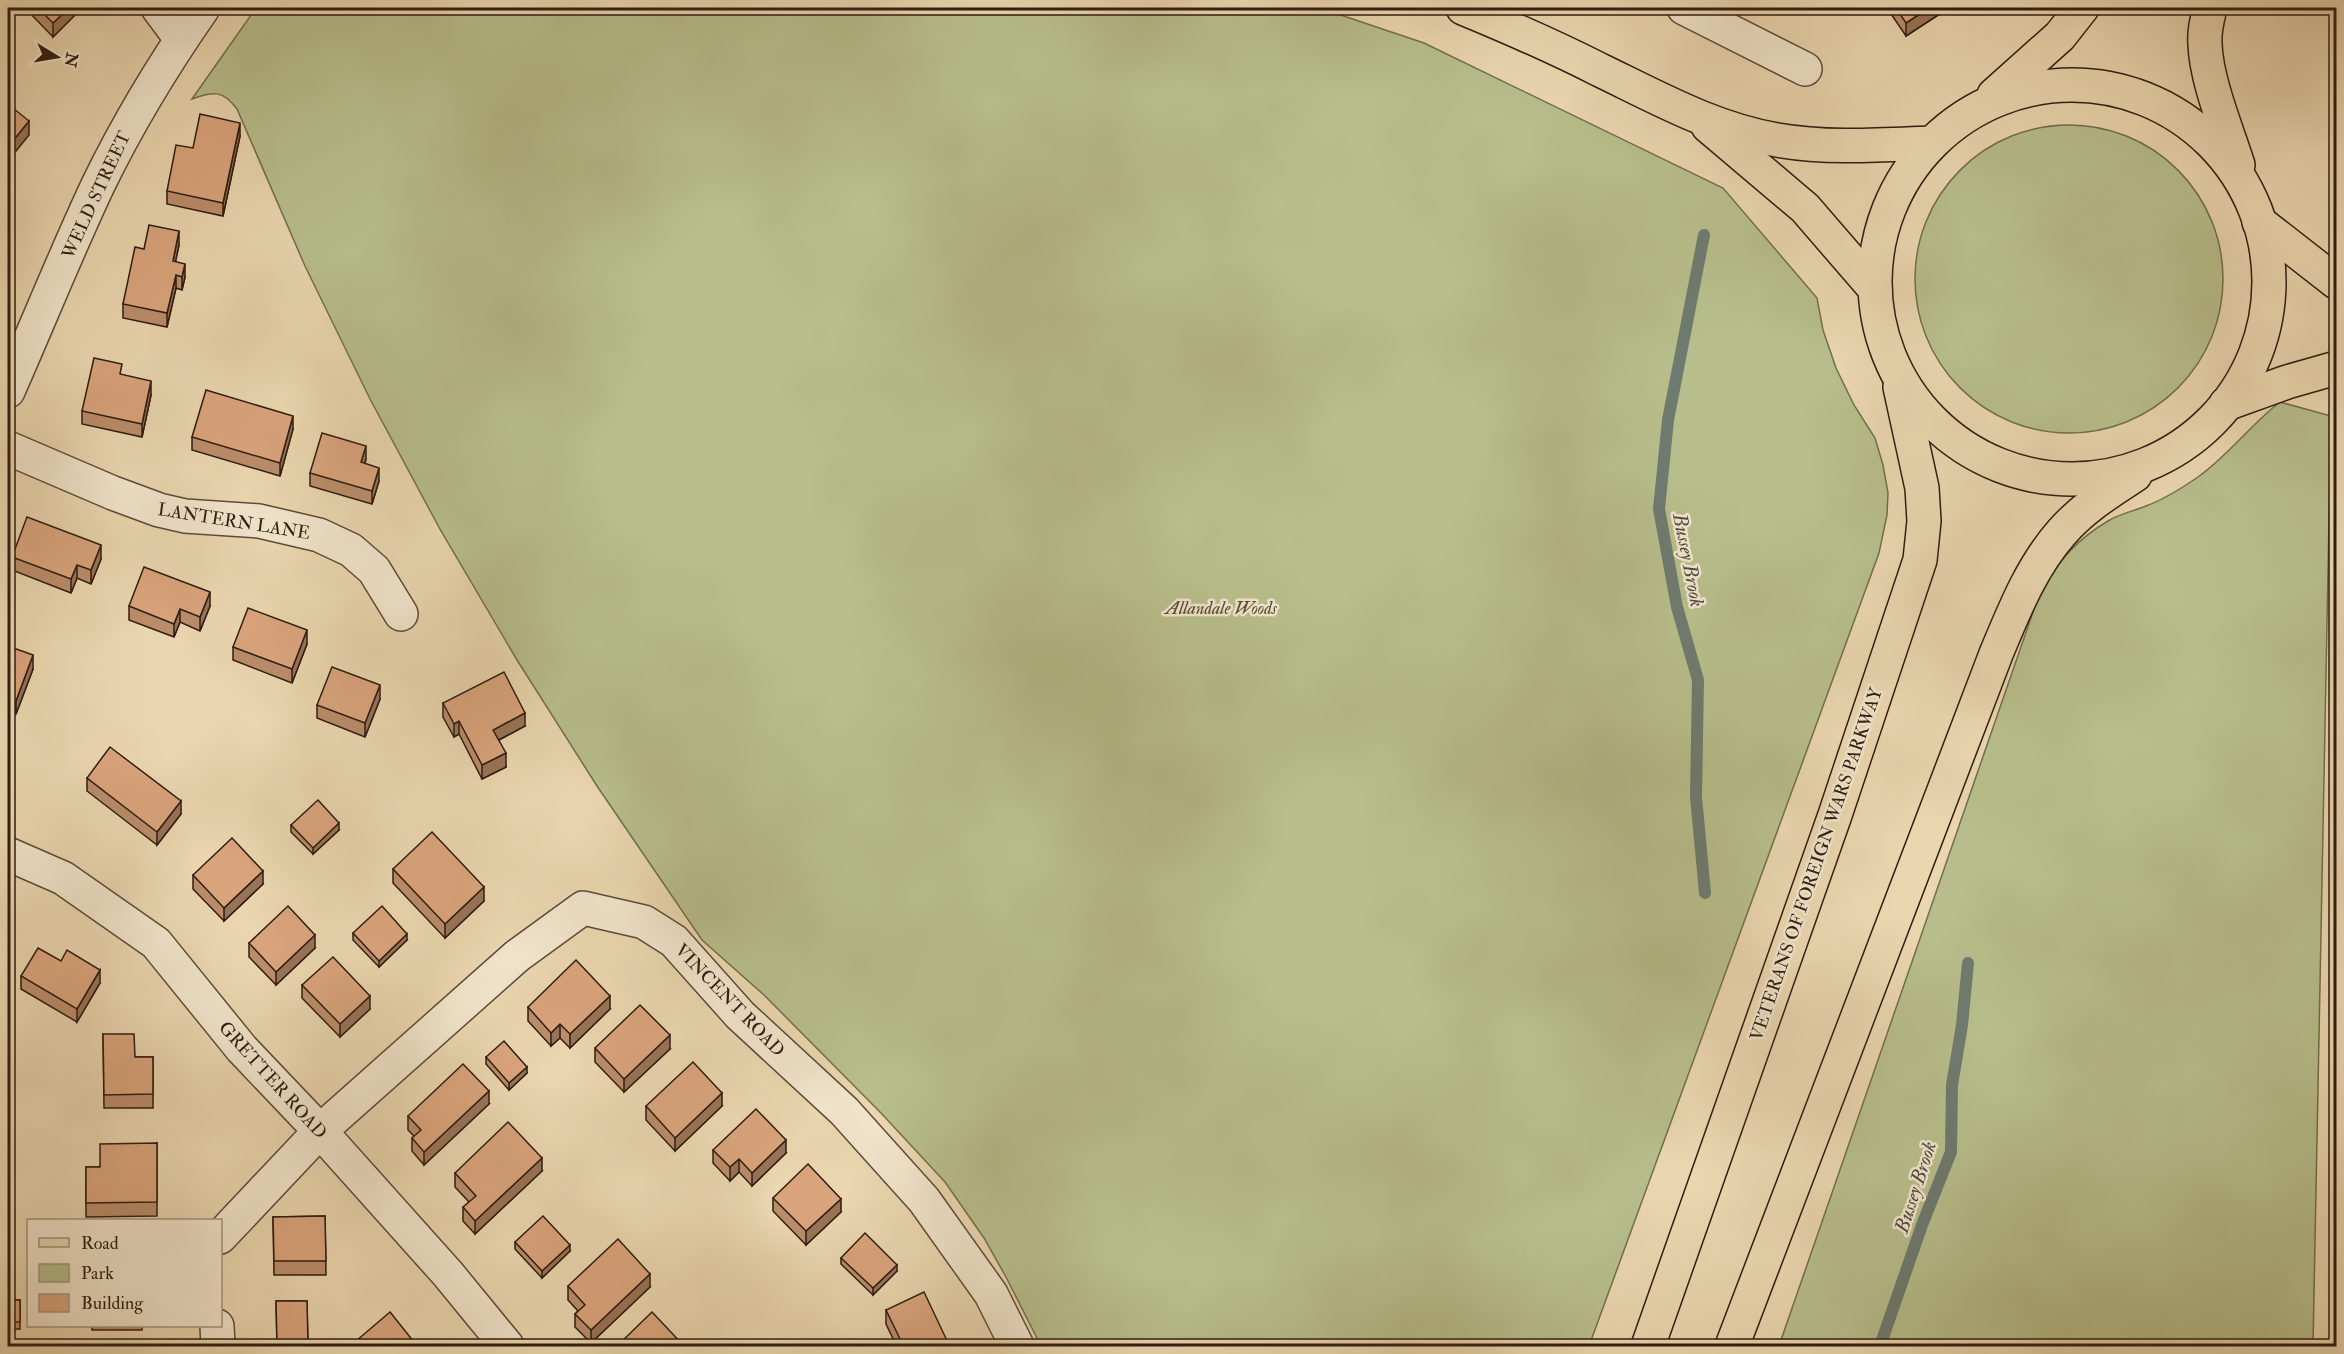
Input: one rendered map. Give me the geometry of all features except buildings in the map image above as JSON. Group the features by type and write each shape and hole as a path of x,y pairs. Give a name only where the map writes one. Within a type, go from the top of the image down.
{"main road":[{"path":"1463,8 1536,38 1700,119 1765,137 1799,143 1864,146 1932,143"},
{"path":"2082,8 2060,36 1982,106 1953,124 1932,143 1904,178 1887,213 1877,250 1875,289 1880,328 1897,374 1923,411 1938,427 1975,454 2016,471 2038,476 2084,479 2128,471 2170,453"},
{"path":"1732,1347 1992,665 2030,578 2052,544 2074,520 2105,495 2200,431 2226,404 2249,367 2264,327 2269,284 2265,242 2244,187 2212,82 2206,54 2206,29 2210,8"},
{"path":"1982,106 2029,88 2063,84 2097,85 2130,93 2176,113 2203,134 2226,159 2244,187"},
{"path":"1700,119 1804,208 1875,289"},
{"path":"2259,222 2337,282"},
{"path":"2226,404 2287,382 2337,368"},
{"name":"VETERANS OF FOREIGN WARS PARKWAY","path":"1648,1347 1834,815 1920,560 1924,521 1922,488 1897,374"}],"street":[{"path":"158,8 182,39"},
{"name":"WELD STREET","path":"8,391 98,186 133,119 203,8"},
{"path":"1684,8 1805,69"},
{"name":"LANTERN LANE","path":"8,448 159,510 185,516 259,521 318,535 351,550 374,570 401,614"},
{"name":"GRETTER ROAD","path":"8,854 63,878 156,943 242,1049 320,1131 448,1274 507,1347"},
{"name":"VINCENT ROAD","path":"222,1235 320,1131 517,956 583,908 644,922 674,941 740,1015 844,1111 924,1200 991,1294 1017,1347"},
{"path":"217,1327 219,1347"}],"green space":[{"name":"Allandale Woods","path":"256,8 1320,8 1424,43 1723,188 1817,298 1823,330 1836,368 1854,405 1875,438 1888,493 1887,515 1879,553 1589,1346 1041,1346 984,1238 945,1182 881,1113 765,996 702,940 597,786 517,660 441,531 370,399 305,266 237,109 222,95 212,94 192,99"},
{"path":"2069,125 2099,128 2128,137 2154,151 2178,170 2197,194 2211,220 2220,249 2223,279 2220,309 2211,338 2197,364 2178,388 2154,407 2128,421 2099,430 2069,433 2039,430 2010,421 1984,407 1960,388 1941,364 1927,338 1918,309 1915,279 1918,249 1927,220 1941,194 1960,170 1984,151 2010,137 2039,128"},
{"path":"2280,402 2331,416 2313,1346 1779,1346 2041,589 2063,559 2087,535 2122,514 2160,500 2198,477"}],"waterway":[{"name":"Bussey Brook","path":"1704,235 1668,420 1659,509 1677,607 1698,680 1696,797 1705,893"},
{"name":"Bussey Brook","path":"1880,1346 1922,1225 1951,1152 1952,1085 1962,1025 1968,963"}]}
